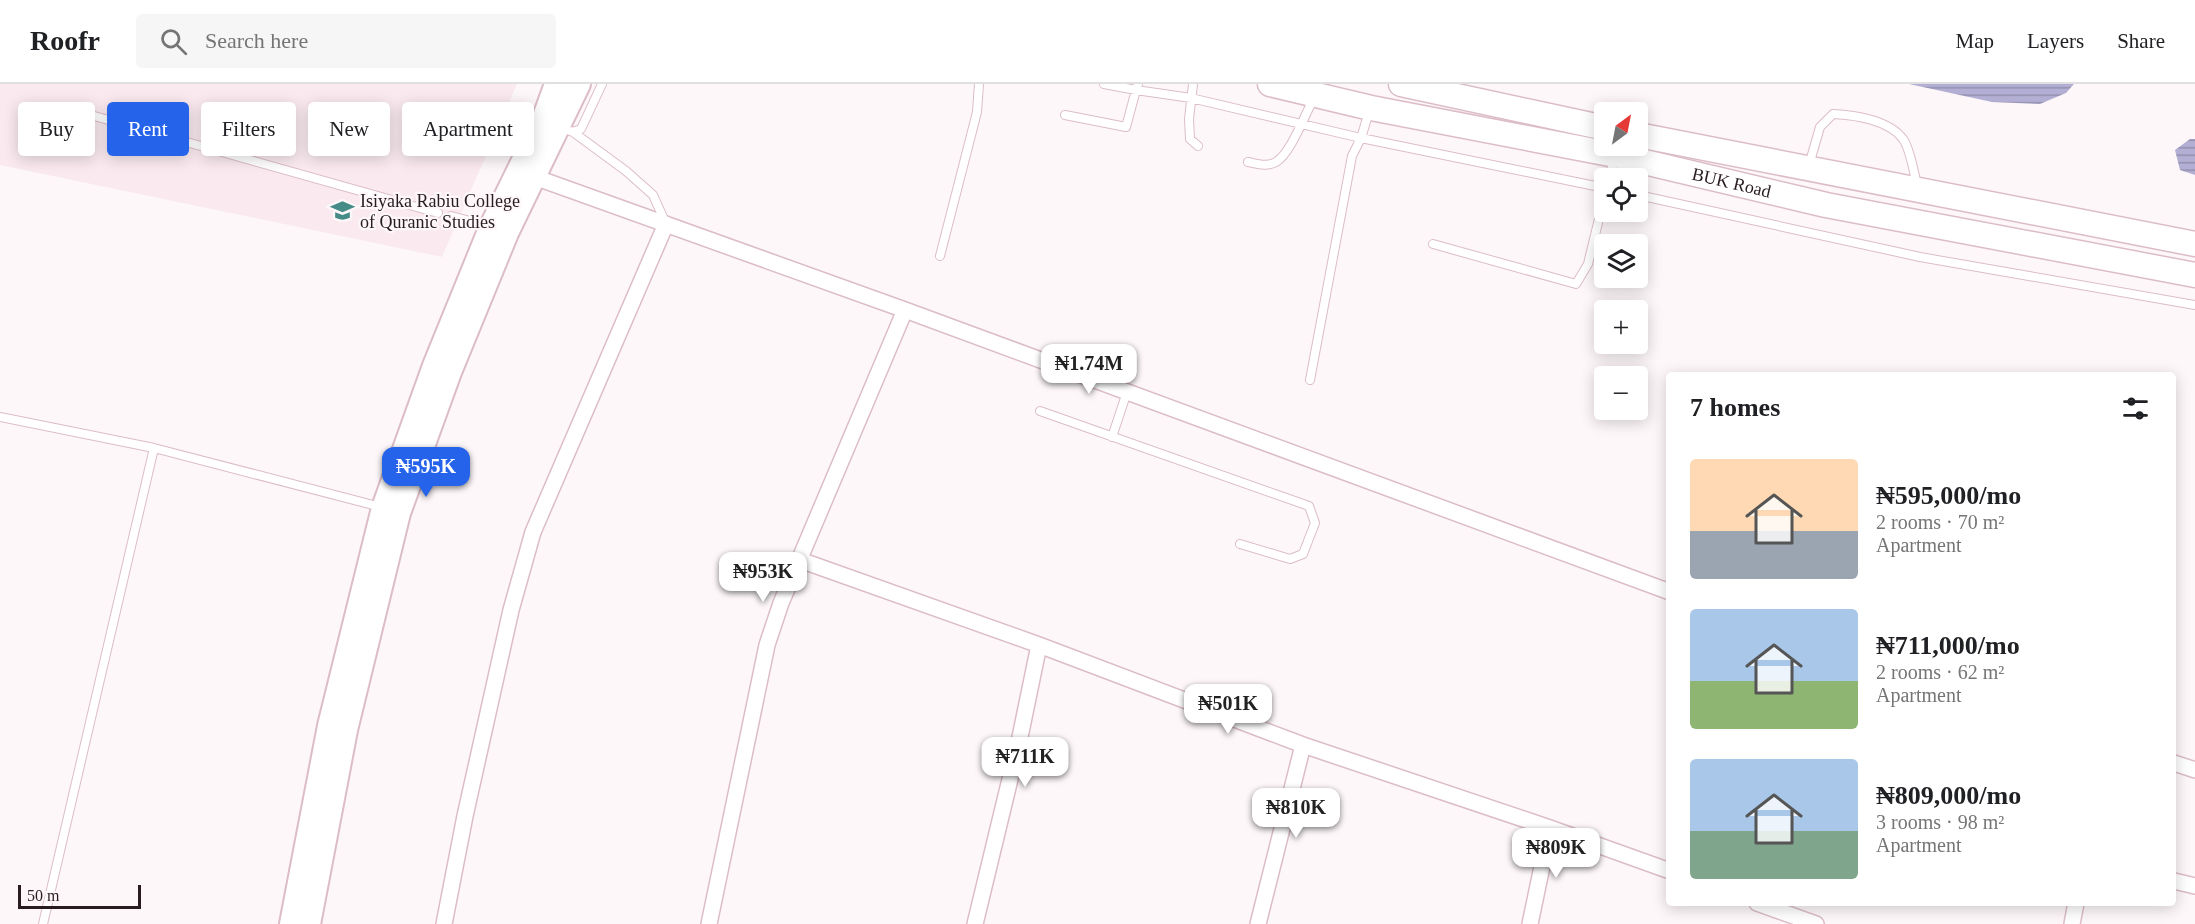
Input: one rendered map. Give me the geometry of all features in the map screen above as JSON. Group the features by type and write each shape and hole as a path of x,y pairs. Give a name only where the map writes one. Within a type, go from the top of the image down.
{"main road":[{"path":"309,924 391,510 507,233 556,84"},
{"path":"291,924 329,726 434,366 491,226 526,174 566,130 579,84"},
{"name":"BUK Road","path":"1270,84 1371,108 1594,151"},
{"path":"1401,84 1594,126"},
{"name":"BUK Road","path":"1648,137 2195,244"},
{"name":"BUK Road","path":"1619,156 1826,205 2195,275"}],"street":[{"path":"526,174 905,310 1666,591"},
{"path":"444,924 511,610 533,532 666,224"},
{"path":"709,924 767,645 781,603 905,310"},
{"path":"800,560 1039,645 1303,745 1666,870"},
{"path":"975,924 1019,742 1039,645"},
{"path":"1258,924 1303,745"},
{"path":"2176,764 2195,770"},
{"path":"1530,924 1550,828"},
{"path":"2176,881 2195,886"},
{"path":"1764,906 1795,920 1816,924"},
{"path":"2072,924 2075,906"}],"lane":[{"path":"566,130 581,129 602,84"},
{"path":"940,256 977,112 979,84"},
{"path":"1104,84 1137,87 1191,98 1361,138 1594,186"},
{"path":"1193,84 1189,119 1190,139 1198,146"},
{"path":"1065,115 1126,127 1137,87"},
{"path":"1248,162 1264,166 1277,161 1288,148 1316,94"},
{"path":"1310,380 1352,156 1371,108"},
{"path":"1808,167 1820,127 1833,114 1859,115 1894,129 1905,140 1918,189"},
{"path":"95,116 438,213"},
{"path":"566,130 626,171 653,195 666,224"},
{"path":"1648,197 1920,257 2195,305"},
{"path":"452,216 491,226"},
{"path":"1433,244 1576,284 1588,264 1598,222"},
{"path":"1112,437 1127,392"},
{"path":"1040,411 1309,506 1315,523 1303,554 1290,559 1240,544"},
{"path":"0,417 154,448 391,510"},
{"path":"43,924 154,448"}],"shaded area":[{"name":"Isiyaka Rabiu College of Quranic Studies","path":"0,84 517,84 509,102 402,102 402,156 486,156 442,257 0,165"},
{"path":"1909,84 2074,84 2066,93 2040,104 1992,102"},
{"path":"2190,139 2195,139 2195,175 2180,170 2175,150"}],"place":[{"name":"Isiyaka Rabiu College of Quranic Studies","path":"342,211"}]}
